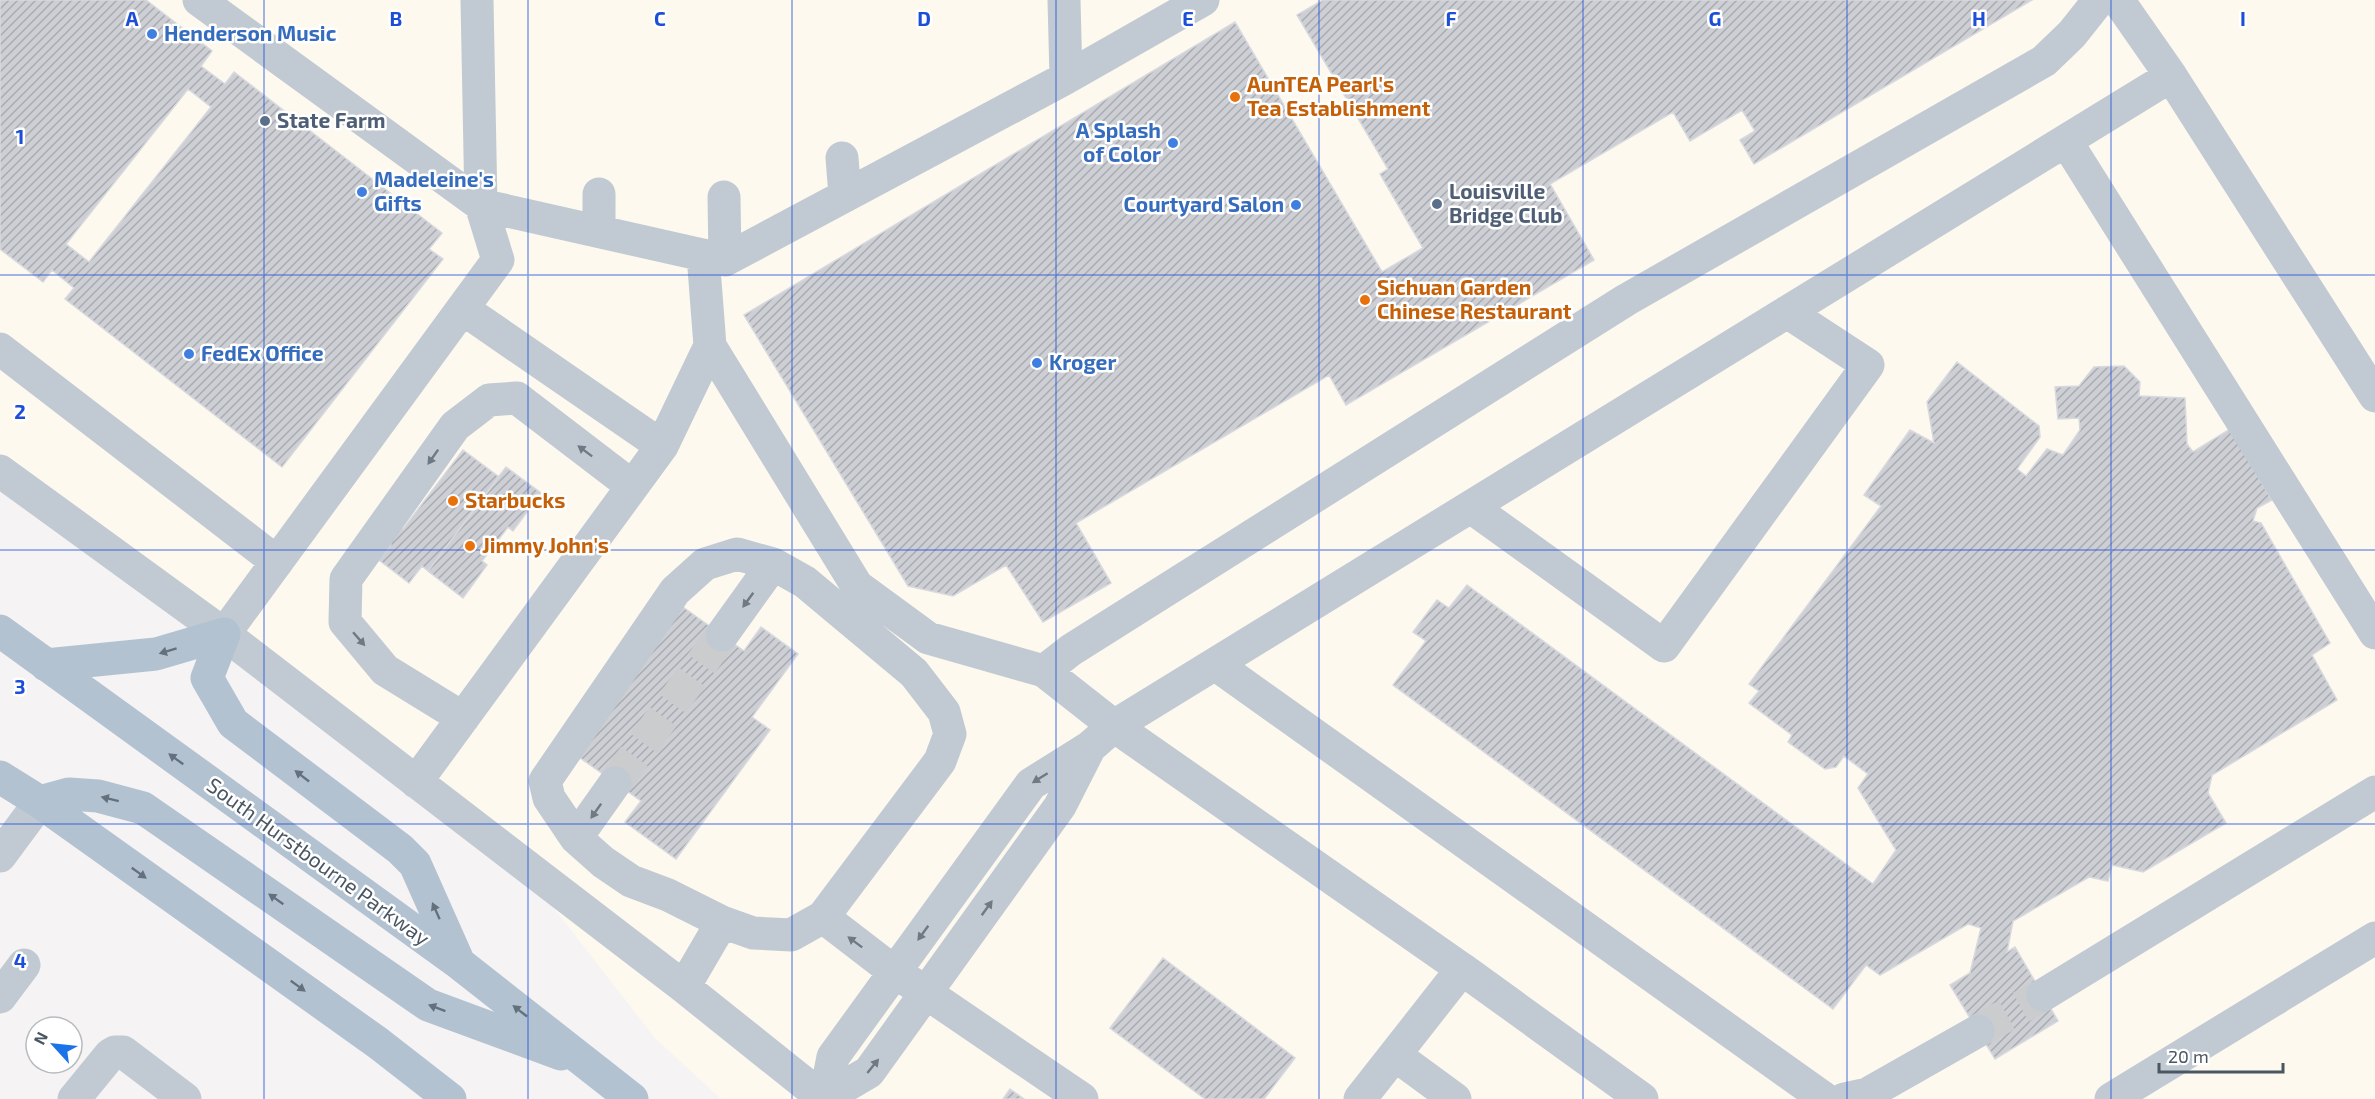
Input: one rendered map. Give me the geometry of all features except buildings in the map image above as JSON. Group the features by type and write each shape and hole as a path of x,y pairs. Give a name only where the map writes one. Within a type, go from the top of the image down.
{"main road":[{"name":"South Hurstbourne Parkway","path":"0,631 460,964 632,1099"},
{"path":"46,665 156,654 224,633"},
{"path":"224,633 207,678 233,723 400,849 416,864 460,964"},
{"path":"0,777 40,802 378,1043 450,1099"},
{"path":"40,802 69,794 98,796 144,808 428,1005 590,1065"}],"street":[{"path":"199,0 481,205 714,257 845,196 965,117 1066,78 1203,0"},
{"path":"224,633 498,260 481,205 477,0"},
{"path":"1064,0 1066,78"},
{"path":"1044,672 1071,650 1626,300 2044,61 2072,34 2099,0"},
{"path":"2118,0 2171,76 2375,396"},
{"path":"825,1099 833,1057 891,969 1031,784 1090,747 1114,726 2171,76"},
{"path":"2066,141 2375,633"},
{"path":"842,158 845,196"},
{"path":"599,194 599,231"},
{"path":"416,782 662,446 710,346 714,257 724,197"},
{"path":"463,309 662,446"},
{"path":"1470,507 1664,646 1868,365 1787,312"},
{"path":"710,346 857,586 928,638 1044,672 1114,726 1462,969 1642,1099"},
{"path":"0,349 277,562"},
{"path":"463,718 385,670 345,622 346,579 455,426 489,400 517,398 632,486"},
{"path":"0,471 224,633 684,987 825,1099"},
{"path":"737,554 773,564 805,582 914,674 944,712 950,734 940,761 823,917 791,934 753,933 722,922 668,895 631,881 603,862 576,838 549,798 545,781 675,591 705,564 737,554"},
{"path":"722,635 773,564"},
{"path":"1215,664 1825,1099"},
{"path":"825,1099 869,1072 1060,806 1090,747"},
{"path":"576,838 615,783"},
{"path":"2043,995 2375,792"},
{"path":"0,856 40,802"},
{"path":"823,917 891,969 1082,1099"},
{"path":"684,987 722,922"},
{"path":"2111,1099 2375,938"},
{"path":"0,997 24,965"},
{"path":"1360,1099 1462,969"},
{"path":"1844,1099 1867,1094 1978,1031"},
{"path":"74,1099 110,1054 123,1052 185,1099"},
{"path":"1395,1055 1455,1099"}],"shaded area":[{"path":"0,0 2375,0 2375,1099 721,1099 655,1038 476,808 0,454"}],"tunnel":[{"path":"615,783 722,635"},
{"path":"1978,1031 2043,995"}],"place":[{"name":"Henderson Music","path":"152,34"},
{"name":"AunTEA Pearl's Tea Establishment","path":"1235,97"},
{"name":"State Farm","path":"265,121"},
{"name":"A Splash of Color","path":"1173,143"},
{"name":"Madeleine's Gifts","path":"362,192"},
{"name":"Louisville Bridge Club","path":"1437,204"},
{"name":"Courtyard Salon","path":"1296,205"},
{"name":"Sichuan Garden Chinese Restaurant","path":"1365,300"},
{"name":"FedEx Office","path":"189,354"},
{"name":"Kroger","path":"1037,363"},
{"name":"Starbucks","path":"453,501"},
{"name":"Jimmy John's","path":"470,546"}]}
